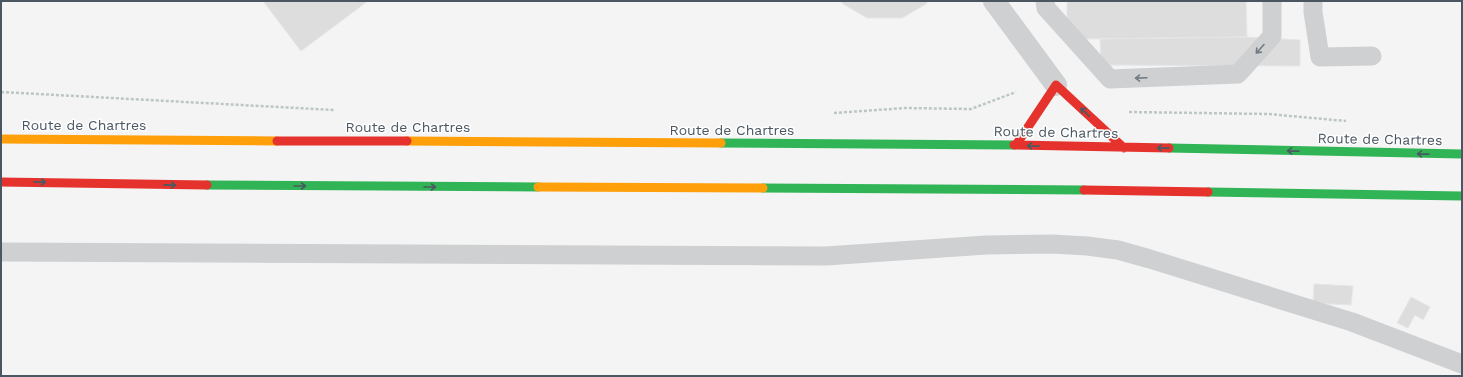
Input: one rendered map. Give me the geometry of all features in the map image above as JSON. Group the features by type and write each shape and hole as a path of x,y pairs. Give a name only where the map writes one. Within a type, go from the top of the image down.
{"main road":[{"path":"1016,146 1056,84 1124,148"},
{"path":"11,131 22,139"},
{"name":"Route de Chartres","path":"1,139 1016,146 1462,154"},
{"path":"1,182 228,186 1243,191 1462,196"}],"street":[{"path":"994,1 1056,84"}],"lane":[{"path":"1045,1 1046,8 1110,79 1238,74 1272,36 1272,1"},
{"path":"1313,1 1313,12 1320,56 1372,56"},
{"path":"1,252 826,256 986,244 1052,244 1087,246 1118,250 1150,259 1345,319 1462,364"}],"path":[{"path":"827,114 905,108 971,109 1019,91"},
{"path":"1,92 336,110"},
{"path":"1127,112 1268,114 1351,121"}],"building":[{"path":"263,1 368,1 301,51"},
{"path":"841,1 928,1 926,4 902,18 867,18 843,4"},
{"path":"1067,1 1246,1 1247,37 1081,39 1067,17"},
{"path":"1247,37 1300,40 1300,66 1101,65 1100,39"},
{"path":"1314,284 1353,286 1351,305 1313,303"},
{"path":"1411,297 1430,307 1423,320 1415,315 1408,328 1397,323"}],"traffic: fast":[{"path":"721,143 1014,145"},
{"path":"1169,148 1462,154"},
{"path":"207,185 538,187"},
{"path":"763,188 1084,190"},
{"path":"1208,192 1462,196"}],"traffic: slow":[{"path":"1,139 277,141"},
{"path":"407,141 721,143"},
{"path":"538,187 763,188"}],"traffic: jam":[{"path":"1016,145 1056,85 1124,148"},
{"path":"277,141 407,141"},
{"path":"1014,145 1169,148"},
{"path":"1,182 207,185"},
{"path":"1084,190 1208,192"}]}
